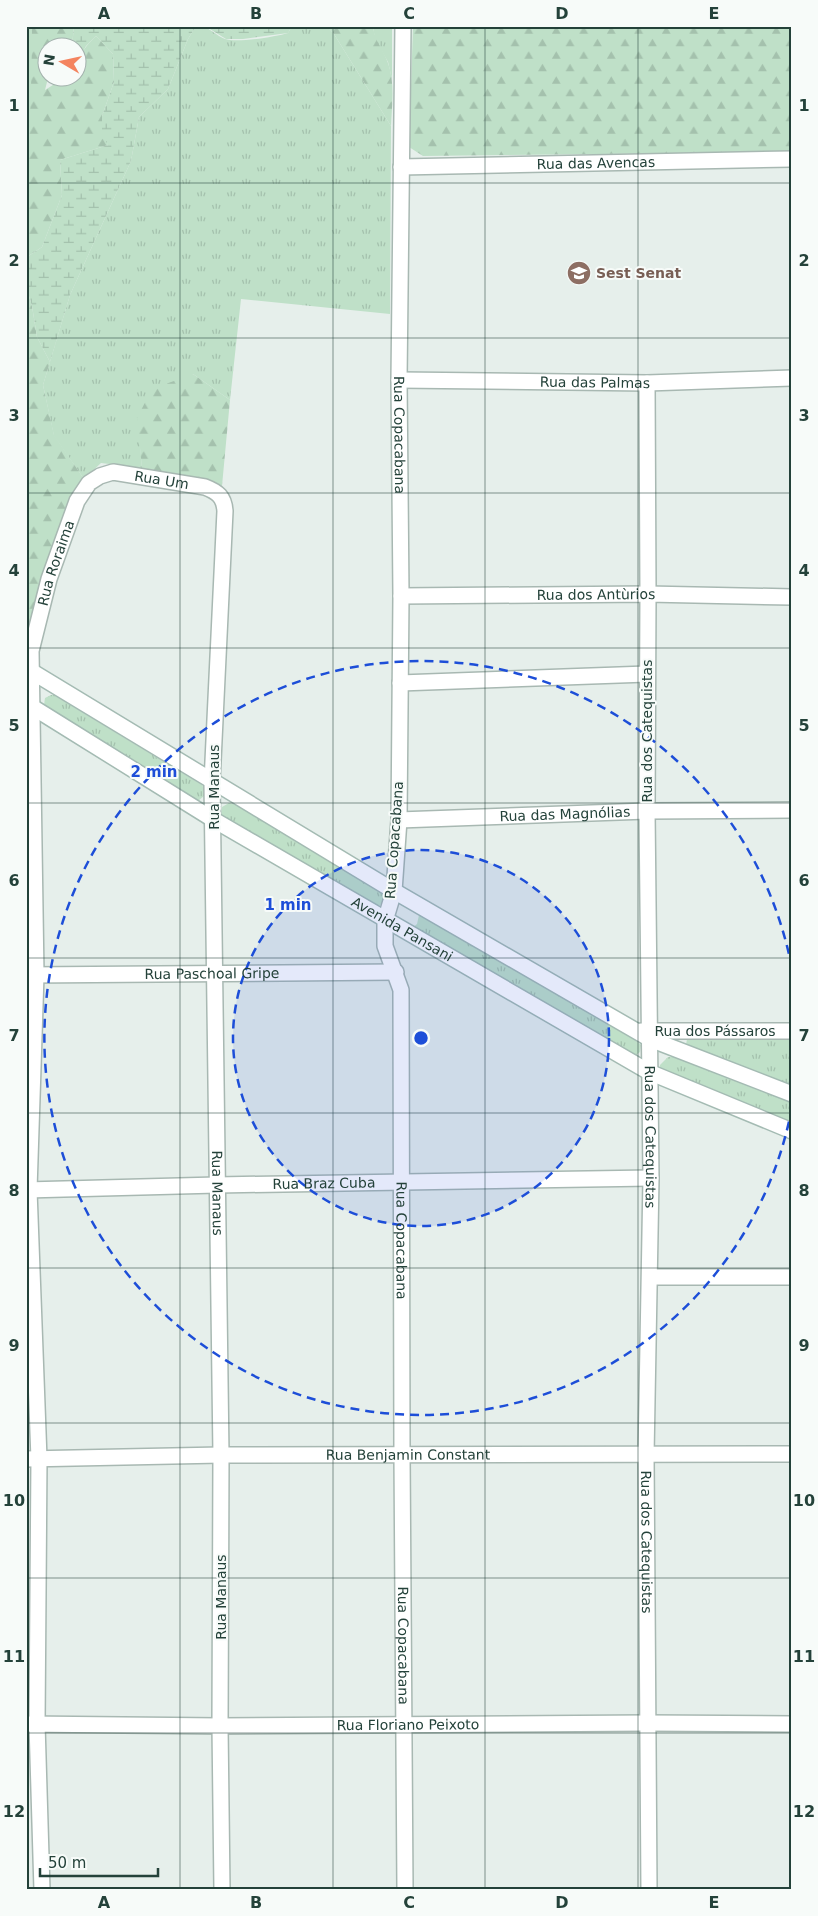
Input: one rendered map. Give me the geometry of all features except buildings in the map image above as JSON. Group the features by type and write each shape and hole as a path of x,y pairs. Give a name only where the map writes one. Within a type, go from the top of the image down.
{"street":[{"name":"Rua Copacabana","path":"403,26 400,167 401,596 399,820 394,891 385,921 385,946 401,990 405,1890"},
{"name":"Rua das Avencas","path":"400,167 792,158"},
{"name":"Rua das Palmas","path":"399,380 647,383 792,378"},
{"name":"Rua dos Catequistas","path":"647,383 646,1034 649,1072 651,1178 651,1277 646,1455 649,1890"},
{"name":"Rua Um","path":"100,476 112,472 142,476 205,487 214,490 221,496"},
{"name":"Rua Roraima","path":"42,1890 32,1724 32,1459 28,1190 31,975 29,670 31,651 49,579 77,502 89,484 100,476"},
{"name":"Rua Manaus","path":"221,496 225,511 212,782 221,1455 220,1726 222,1890"},
{"name":"Rua dos Antùrios","path":"401,596 648,594 792,597"},
{"path":"29,670 394,891 646,1034 792,1094"},
{"path":"400,683 648,674"},
{"name":"Avenida Pansani","path":"29,704 214,820 385,921 649,1072 792,1131"},
{"name":"Rua das Magnólias","path":"399,820 647,811 792,810"},
{"name":"Rua Paschoal Gripe","path":"31,975 396,972"},
{"name":"Rua dos Pássaros","path":"646,1034 792,1031"},
{"name":"Rua Braz Cuba","path":"28,1190 651,1178"},
{"path":"651,1277 792,1278"},
{"name":"Rua Benjamin Constant","path":"32,1459 221,1455 792,1454"},
{"name":"Rua Floriano Peixoto","path":"32,1724 220,1726 647,1723 792,1724"}],"green space":[{"path":"26,26 32,26 32,96 26,188"},
{"path":"32,26 74,26 73,38 38,38 38,88 46,88 45,90 48,88 88,88 88,45 96,36 113,54 114,82 102,116 108,145 60,160 62,195 42,247 27,257 26,261 27,202"},
{"path":"74,26 196,26 188,39 168,89 139,117 131,161 70,295 50,362 37,337 32,306 26,286 27,257 42,247 62,195 60,160 108,145 102,134 102,116 114,82 113,54 96,36 88,44 88,38 73,38"},
{"path":"196,26 205,27 225,39 231,40 282,35 288,33 292,26 327,26 334,34 391,126 390,314 241,299 230,400 193,374 140,444 142,468 101,463 84,479 54,436 43,385 70,295 131,161 139,117 168,89 188,39"},
{"path":"205,26 292,26 288,33 243,39 226,39"},
{"path":"327,26 373,26 375,37 386,58 392,78 391,126 334,34"},
{"path":"373,26 392,26 392,79 388,62 375,39"},
{"path":"413,26 792,26 792,152 423,156 409,147"},
{"path":"26,286 32,306 37,337 50,362 43,385 54,435 84,479 26,639"},
{"path":"193,374 230,400 222,486 201,478 142,468 137,418 152,389"},
{"path":"54,695 202,785 205,790 204,796 198,801 191,799 46,708 44,705 45,698"},
{"path":"229,803 234,804 381,893 384,896 383,903 377,907 221,815 222,807"},
{"path":"419,915 635,1040 641,1045 640,1052 635,1056 411,929 417,924"},
{"path":"687,1039 792,1039 792,1087 686,1045"},
{"path":"668,1057 673,1057 792,1103 792,1125 660,1070 660,1065"}],"place":[{"name":"Sest Senat","path":"579,273"}]}
